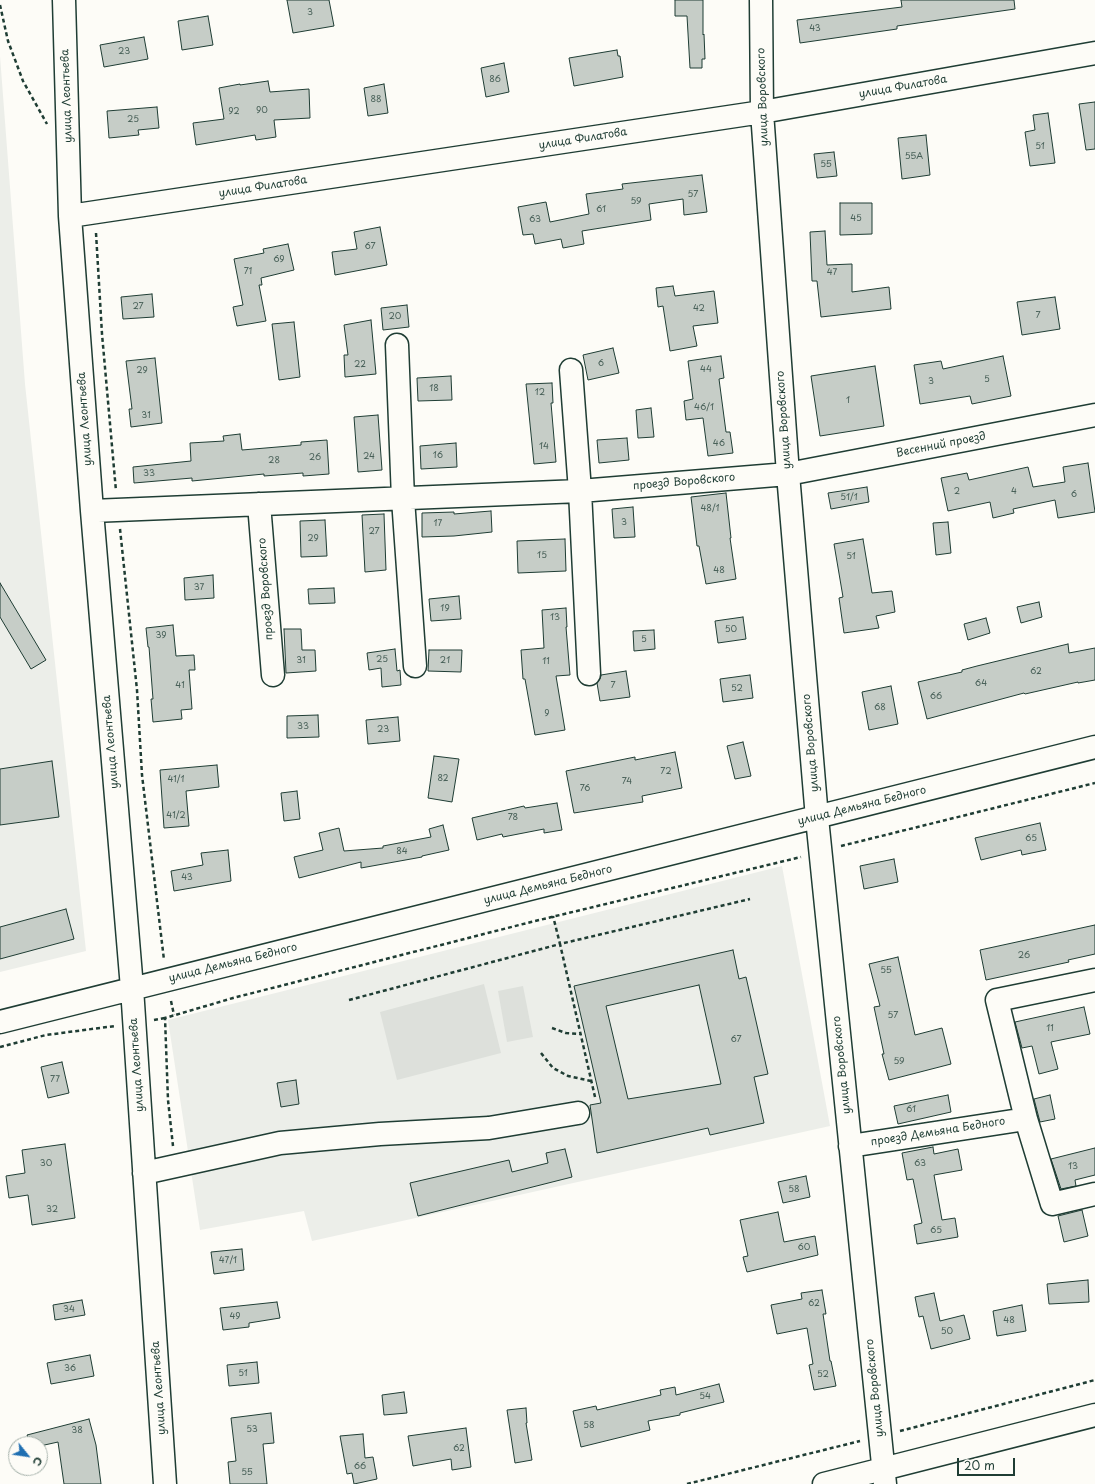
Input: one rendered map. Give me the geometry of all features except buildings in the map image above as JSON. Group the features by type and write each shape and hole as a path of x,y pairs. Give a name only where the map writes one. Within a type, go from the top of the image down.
{"street":[{"name":"улица Леонтьева","path":"64,0 70,216 92,512 132,988 165,1484"},
{"name":"улица Воровского","path":"761,0 762,112 788,474 820,852 884,1476"},
{"name":"улица Филатова","path":"70,216 762,112 1095,53"},
{"path":"397,345 403,499 415,666"},
{"path":"571,370 580,491 589,674"},
{"name":"Весенний проезд","path":"788,474 1095,415"},
{"name":"проезд Воровского","path":"92,512 580,491 788,474"},
{"name":"проезд Воровского","path":"259,504 273,675"},
{"name":"улица Демьяна Бедного","path":"0,1022 1095,747"},
{"path":"1095,980 997,1000 1026,1119 1052,1204 1095,1194"},
{"path":"144,1173 280,1143 380,1134 489,1128 578,1113"},
{"name":"проезд Демьяна Бедного","path":"850,1146 1026,1119"},
{"path":"824,1484 884,1476 1095,1415"}],"path":[{"path":"0,5 8,41 22,81 50,129"},
{"path":"95,212 102,334 118,510 138,690 142,775 166,980 174,1015"},
{"path":"0,1047 46,1035 165,1018 248,994 553,916 820,852 852,842 1095,783"},
{"path":"349,1000 560,944 750,899"},
{"path":"553,916 595,1097"},
{"path":"165,1018 168,1100 175,1167"},
{"path":"552,1028 566,1033 581,1034"},
{"path":"541,1053 553,1068 568,1076 591,1081"}],"shaded area":[{"path":"0,56 25,384 86,951 0,972"},
{"path":"782,866 830,1126 312,1241 304,1211 200,1230 168,1020"},
{"path":"484,984 501,1053 397,1080 380,1012"},
{"path":"523,986 533,1037 507,1042 498,991"}]}
